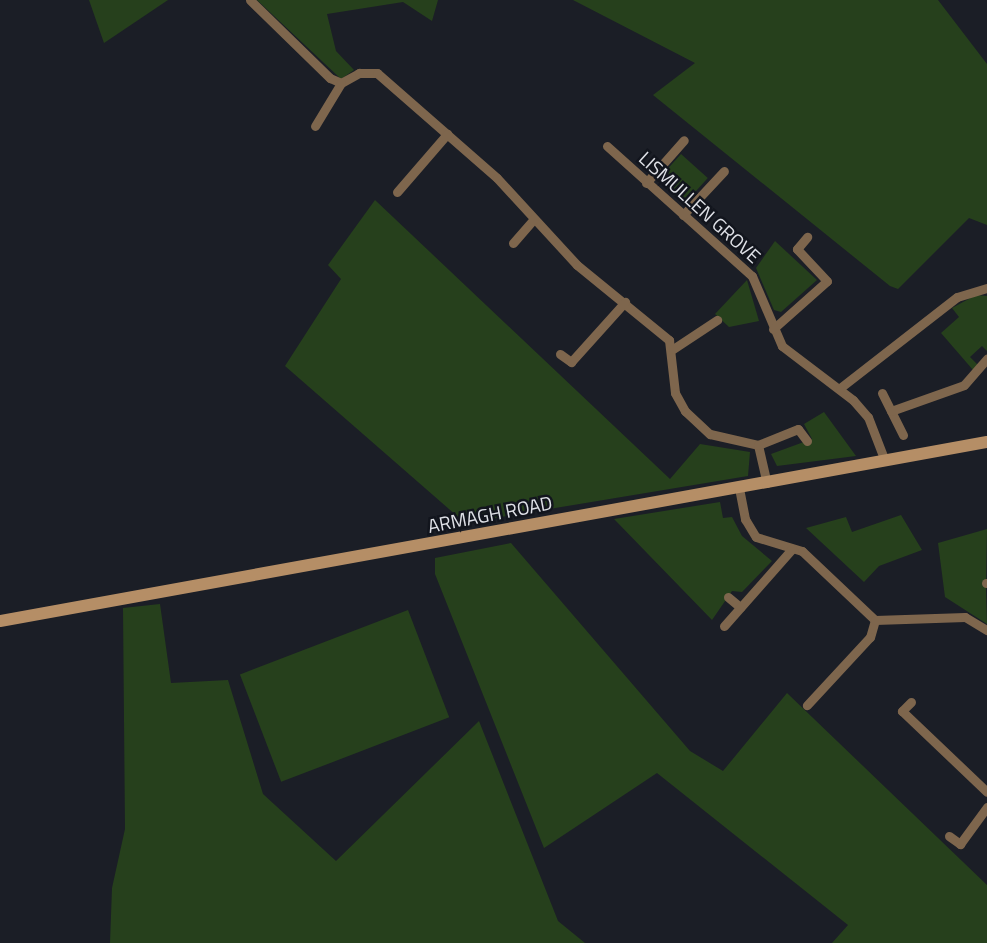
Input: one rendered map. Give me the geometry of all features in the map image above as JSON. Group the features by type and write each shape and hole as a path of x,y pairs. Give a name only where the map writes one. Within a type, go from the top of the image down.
{"main road":[{"name":"ARMAGH ROAD","path":"0,621 987,442"}],"street":[{"path":"250,0 264,19 341,83"},
{"path":"315,126 341,83 377,73 447,134 673,349 675,393 692,421 710,434 758,445 798,429 807,441"},
{"path":"397,192 447,134"},
{"path":"646,183 684,140"},
{"name":"LISMULLEN GROVE","path":"607,146 752,276 773,329 804,367 840,388 868,417 885,461"},
{"path":"683,215 724,171"},
{"path":"513,243 534,219"},
{"path":"773,329 827,282 797,249 807,237"},
{"path":"840,388 957,297 987,288"},
{"path":"560,354 571,362 625,302"},
{"path":"673,349 717,320"},
{"path":"891,411 964,385 987,359"},
{"path":"882,393 903,435"},
{"path":"758,445 767,483"},
{"path":"739,488 745,519 756,537 792,549 875,620 965,617 987,631"},
{"path":"724,626 792,549"},
{"path":"728,597 740,607"},
{"path":"807,705 870,637 875,620"},
{"path":"911,702 902,711 987,792"},
{"path":"949,835 960,844 987,807"}],"green space":[{"path":"89,0 168,0 104,43"},
{"path":"257,0 438,0 432,21 403,2 327,14 336,51 354,70 341,79"},
{"path":"573,0 938,0 987,64 987,225 969,218 898,289 890,286 653,95 695,63"},
{"path":"681,154 708,178 684,204 658,180"},
{"path":"375,200 670,479 700,444 750,452 748,476 465,523 285,366 341,279 328,265"},
{"path":"775,241 817,280 781,312 774,310 756,268"},
{"path":"747,280 759,321 729,327 715,314"},
{"path":"976,295 987,296 987,351 982,346 970,357 979,366 973,370 941,333 959,317 952,308"},
{"path":"824,412 856,456 777,466 771,454 812,439 804,424"},
{"path":"720,502 723,518 732,517 742,536 772,561 742,592 732,591 712,620 614,519"},
{"path":"901,515 922,550 879,566 864,582 806,528 846,517 852,532"},
{"path":"987,529 987,624 945,597 938,543"},
{"path":"511,543 690,751 723,771 787,693 987,885 987,943 832,943 848,925 657,773 544,848 435,574 435,558"},
{"path":"160,604 171,683 228,680 263,794 336,861 479,721 558,921 585,943 110,943 112,888 125,829 123,608"},
{"path":"408,610 449,717 281,782 240,675"}]}
